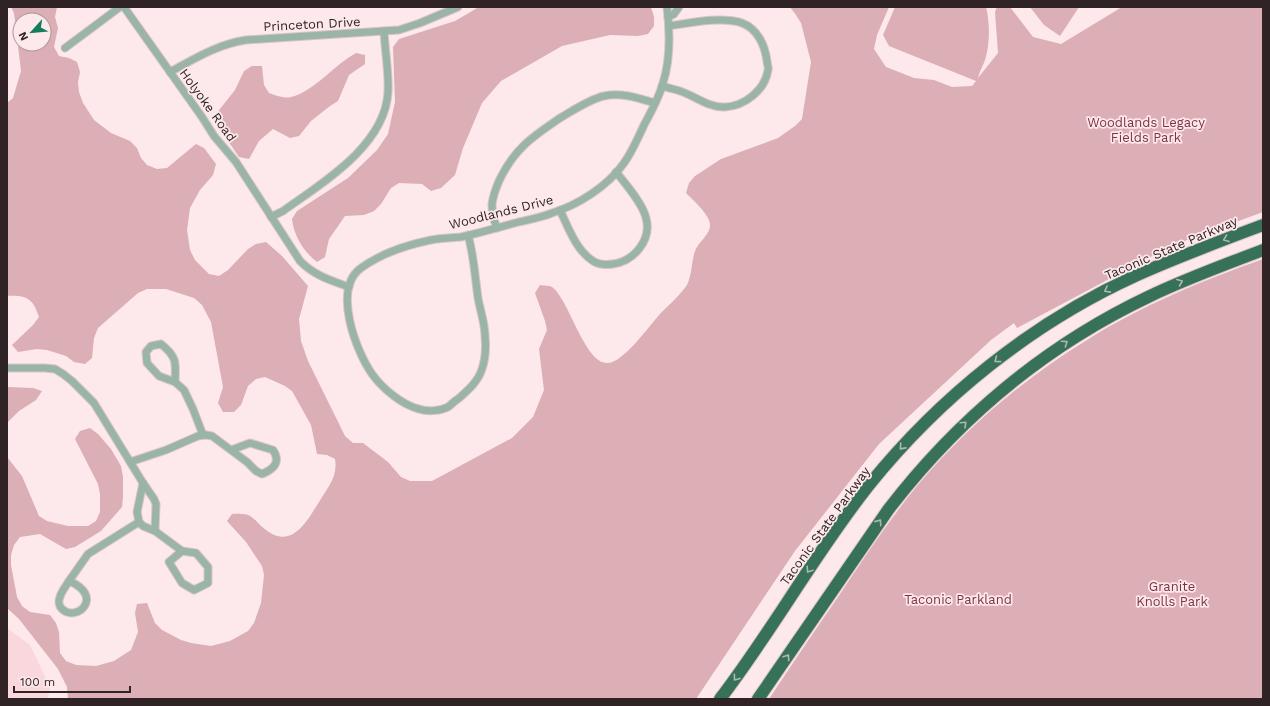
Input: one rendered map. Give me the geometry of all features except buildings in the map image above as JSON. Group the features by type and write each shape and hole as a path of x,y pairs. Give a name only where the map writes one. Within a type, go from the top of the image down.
{"highway":[{"name":"Taconic State Parkway","path":"720,699 756,650 835,532 868,486 916,432 967,384 1036,332 1084,302 1160,265 1263,225"},
{"path":"758,699 856,554 892,504 923,466 942,446 1004,388 1050,354 1097,323 1173,285 1263,250"}],"street":[{"path":"66,48 120,7"},
{"name":"Holyoke Road","path":"124,7 202,116 214,136 236,162 300,261 308,269 319,276 349,287"},
{"name":"Princeton Drive","path":"170,72 202,54 232,42 325,34 398,30 420,23 458,7"},
{"name":"Woodlands Drive","path":"349,287 358,270 377,257 392,250 432,240 468,235 552,213 579,201 597,189 616,172 624,162 638,139 662,86 670,43 667,7"},
{"path":"668,18 674,14 679,7"},
{"path":"662,86 680,91 714,106 726,107 741,103 754,96 762,85 768,70 766,50 761,39 750,27 741,23 727,21 703,21 669,26"},
{"path":"271,217 283,211 348,163 371,137 382,117 386,106 388,92 384,31"},
{"path":"496,228 492,204 495,190 506,166 524,144 535,135 568,113 604,96 625,96 655,103"},
{"path":"560,210 579,247 593,261 606,265 621,263 630,258 640,247 644,239 647,231 646,216 642,208 616,172"},
{"path":"349,287 348,310 350,326 363,359 372,375 389,392 410,406 428,411 448,407 467,391 476,381 481,370 484,356 486,335 479,305 471,245 468,235"},
{"path":"175,382 175,360 168,350 161,344 151,346 146,352 147,363 159,376 175,382 184,390 203,435"},
{"path":"7,368 55,369 63,374 94,403 154,499 156,504 154,531"},
{"path":"130,462 166,450 198,436 206,435 212,436 247,462 256,471 262,474 274,467 276,456 273,450 250,443 231,450"},
{"path":"143,483 137,512 139,522 143,526 154,531 182,552 196,553 208,567 208,583 194,590 182,583 169,562 182,552"},
{"path":"69,581 78,585 85,591 86,596 86,604 74,613 67,613 60,607 60,596 69,581 88,554 139,522"}],"shaded area":[{"path":"7,628 30,645 50,687 48,699 7,699"}],"green space":[{"name":"Woodlands Legacy Fields Park","path":"11,7 57,7 55,17 58,28 54,47 59,56 69,58 77,62 80,72 78,82 79,92 83,103 94,120 111,133 130,141 137,148 141,158 147,165 157,169 167,168 196,144 204,148 216,164 213,175 200,190 190,208 187,230 190,250 195,260 209,274 219,276 228,270 248,249 256,244 266,242 282,256 308,286 299,319 301,341 308,361 345,436 353,443 363,443 388,462 401,477 410,481 432,481 512,438 533,417 544,390 539,349 547,330 535,293 540,285 552,287 565,304 592,354 600,361 608,363 621,357 629,350 684,289 689,280 695,251 710,227 707,216 686,193 689,183 695,176 721,159 778,138 802,119 811,62 801,23 790,7 889,7 877,35 874,49 886,67 914,78 934,80 952,87 972,86 976,81 889,46 883,35 895,7 986,7 989,40 985,60 978,78 998,53 995,12 997,7 1010,7 1033,37 1061,44 1122,7 1263,7 1263,212 1171,246 1017,328 1014,323 991,340 879,444 795,551 696,699 68,699 67,687 58,669 19,619 7,608 7,457 22,476 39,516 47,521 68,526 88,526 96,521 100,512 100,494 98,484 75,439 80,431 90,428 98,434 111,449 121,466 123,477 122,507 101,531 75,547 66,549 40,534 20,537 14,545 11,555 11,565 17,597 22,606 30,612 50,615 56,623 59,632 60,653 66,661 76,665 96,666 114,661 131,650 138,632 135,613 137,604 147,603 155,623 162,630 181,640 191,643 211,646 230,641 248,631 254,623 261,603 264,575 262,566 246,542 227,521 232,514 245,514 252,517 266,530 275,535 284,537 291,535 298,531 304,524 332,482 336,465 335,459 327,455 317,454 311,425 292,391 285,386 265,377 256,379 248,386 241,405 234,412 223,412 218,403 223,387 211,322 202,305 194,298 166,289 147,289 138,293 98,328 94,338 92,358 85,364 74,362 66,356 47,350 37,349 18,352 12,345 33,325 39,317 34,306 28,299 19,296 7,296 7,103 13,98 21,71 19,52 52,52 52,12 14,12"},
{"path":"479,7 651,7 654,17 654,26 648,34 638,36 610,35 562,46 501,81 482,103 463,148 455,175 441,188 431,191 422,184 399,183 391,188 381,204 374,211 364,215 345,216 329,239 325,257 317,262 307,253 300,243 292,219 297,211 348,178 377,150 388,134 395,102 393,47 399,39 455,21"},
{"path":"1030,7 1079,7 1060,36 1044,25"},
{"path":"356,53 365,55 365,64 349,75 338,101 311,121 299,136 290,138 273,129 259,141 249,159 239,157 216,123 216,114 235,90 244,71 252,66 262,66 264,85 269,93 286,98 300,94 316,84"},
{"name":"Taconic Parkland","path":"1263,259 1263,699 769,699 868,553 917,486 935,465 996,406 1040,371 1108,327 1173,295"},
{"path":"7,387 33,388 42,391 36,400 19,411 7,423"}],"park label":[{"name":"Granite Knolls Park","path":"1172,594"}]}
